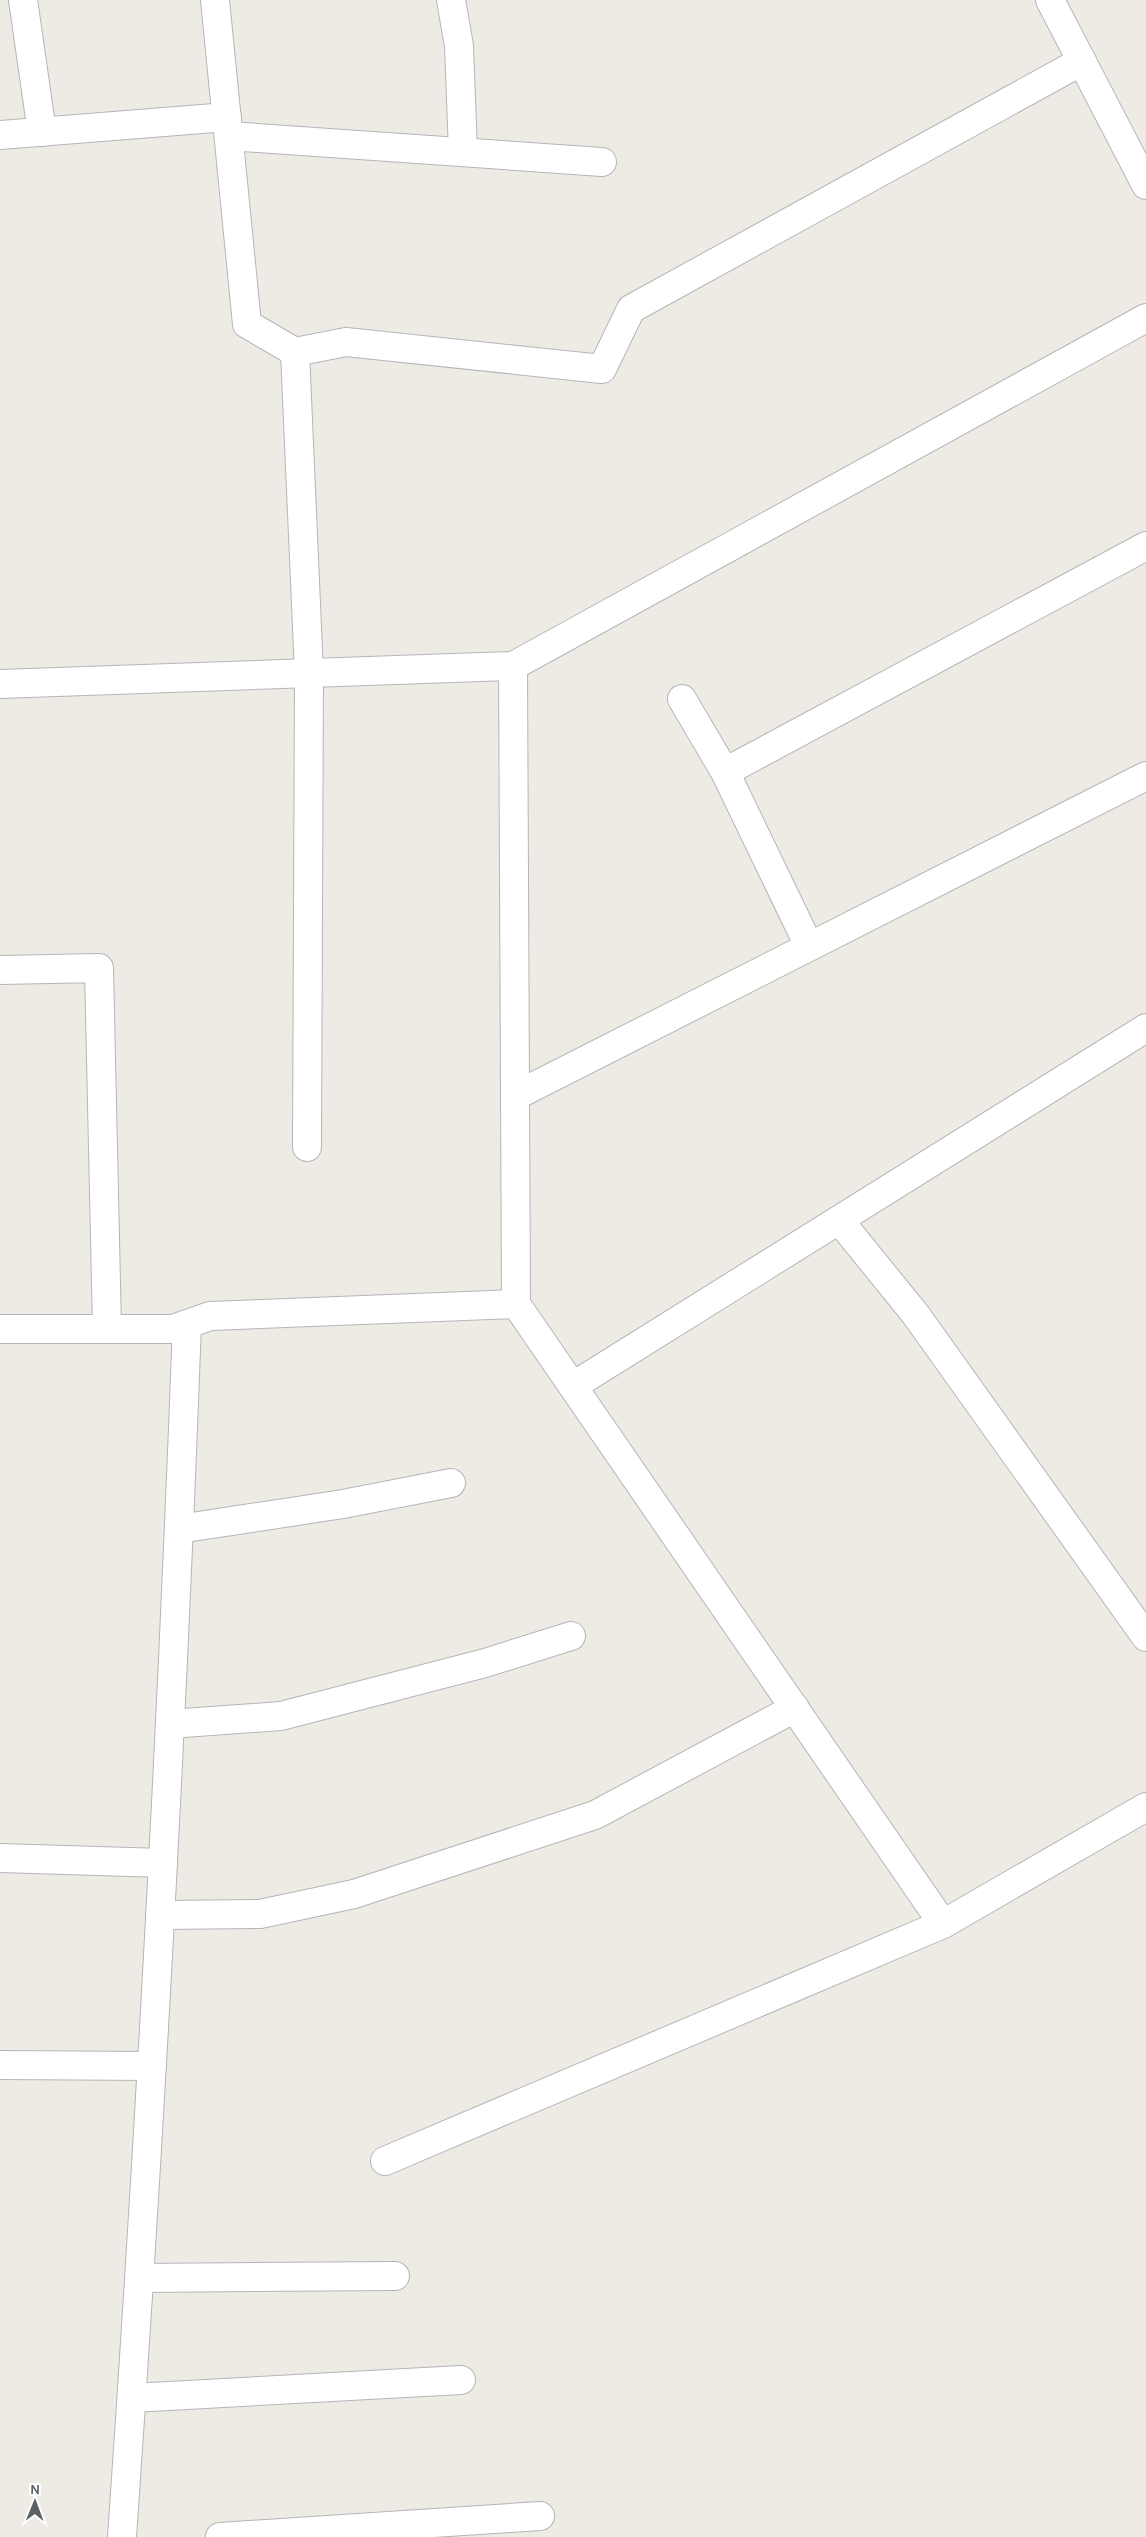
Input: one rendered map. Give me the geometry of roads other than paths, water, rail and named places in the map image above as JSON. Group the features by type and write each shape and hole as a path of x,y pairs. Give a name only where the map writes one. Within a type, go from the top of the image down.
{"street":[{"path":"23,0 42,132"},
{"path":"215,0 247,324 296,352 346,342 602,369 631,309 1082,61"},
{"path":"451,0 459,46 463,152"},
{"path":"1050,0 1146,185"},
{"path":"0,135 228,126 463,152 602,162"},
{"path":"0,684 513,666 1146,318"},
{"path":"296,352 309,673 307,1147"},
{"path":"725,772 1146,546"},
{"path":"513,666 516,1304 943,1924"},
{"path":"682,699 725,772 809,946"},
{"path":"514,1096 1146,776"},
{"path":"0,970 99,968 107,1329"},
{"path":"573,1386 1146,1028"},
{"path":"839,1220 916,1315 1146,1637"},
{"path":"0,1329 173,1329 210,1316 516,1304"},
{"path":"122,2537 132,2398 163,1863 187,1324"},
{"path":"179,1529 343,1504 452,1483"},
{"path":"170,1724 281,1716 484,1664 571,1636"},
{"path":"160,1915 260,1914 372,1888 595,1815 794,1708"},
{"path":"385,2161 943,1924 1146,1807"},
{"path":"0,1858 163,1863"},
{"path":"0,2065 152,2066"},
{"path":"139,2278 395,2276"},
{"path":"132,2398 461,2380"},
{"path":"220,2537 540,2516"}]}
